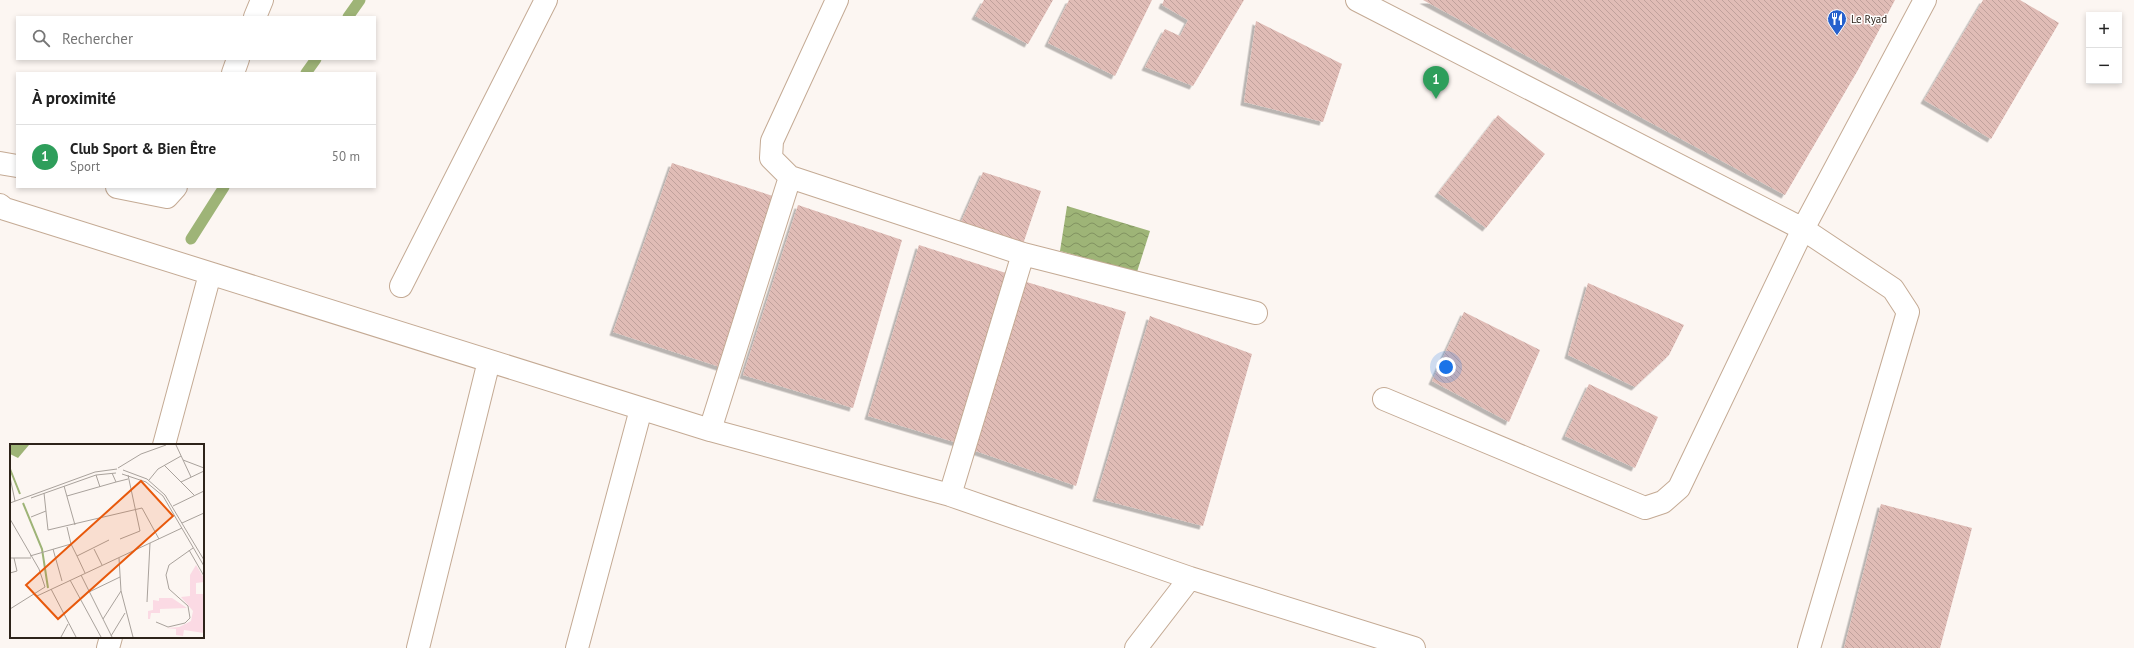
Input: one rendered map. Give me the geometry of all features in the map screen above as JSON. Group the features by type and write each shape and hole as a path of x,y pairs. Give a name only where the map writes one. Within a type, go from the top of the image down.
{"street":[{"path":"255,16 262,0"},
{"path":"401,286 546,0"},
{"path":"837,0 772,141 771,158 790,178 1023,254 1256,313"},
{"path":"1356,0 1802,229 1893,289 1908,312 1810,648"},
{"path":"1384,400 1644,508 1663,502 1679,488 1802,229 1925,0"},
{"path":"233,72 238,60"},
{"path":"0,163 16,166"},
{"path":"710,430 790,178"},
{"path":"122,188 167,197 175,188"},
{"path":"0,205 5,209 641,409 710,430 950,495 1190,578 1414,648"},
{"path":"950,495 1023,254"},
{"path":"164,444 210,274"},
{"path":"418,648 489,361"},
{"path":"577,648 641,409"},
{"path":"1136,648 1190,578"},
{"path":"108,648 111,638"}],"water":[{"path":"1067,206 1150,231 1137,272 1060,251"}],"building":[{"path":"984,0 1053,0 1028,44 975,16"},
{"path":"1069,0 1152,0 1115,76 1048,43"},
{"path":"1164,0 1244,0 1193,86 1145,67 1165,29 1180,36 1188,20 1162,5"},
{"path":"1423,0 1895,0 1858,70 1785,195"},
{"path":"1983,0 2020,0 2059,23 1991,139 1924,100"},
{"path":"1256,21 1342,64 1323,122 1244,102"},
{"path":"1498,115 1545,154 1486,228 1438,193"},
{"path":"672,163 782,199 726,369 613,332"},
{"path":"983,172 1041,191 1020,253 957,231"},
{"path":"798,205 902,240 853,408 743,375"},
{"path":"919,245 1009,274 961,444 868,416"},
{"path":"1020,280 1126,312 1076,486 970,449"},
{"path":"1588,283 1684,325 1669,355 1635,387 1568,355"},
{"path":"1464,312 1540,350 1509,422 1432,381"},
{"path":"1150,316 1252,354 1203,526 1096,498"},
{"path":"1589,384 1658,417 1635,468 1565,436"},
{"path":"1881,504 1972,528 1940,648 1844,648"}],"waterway":[{"path":"349,16 360,0"},
{"path":"307,72 315,60"},
{"path":"191,239 223,188"}],"place":[{"name":"Le Ryad","path":"1837,36"},
{"name":"Club Sport & Bien Être","path":"1436,99"}]}
